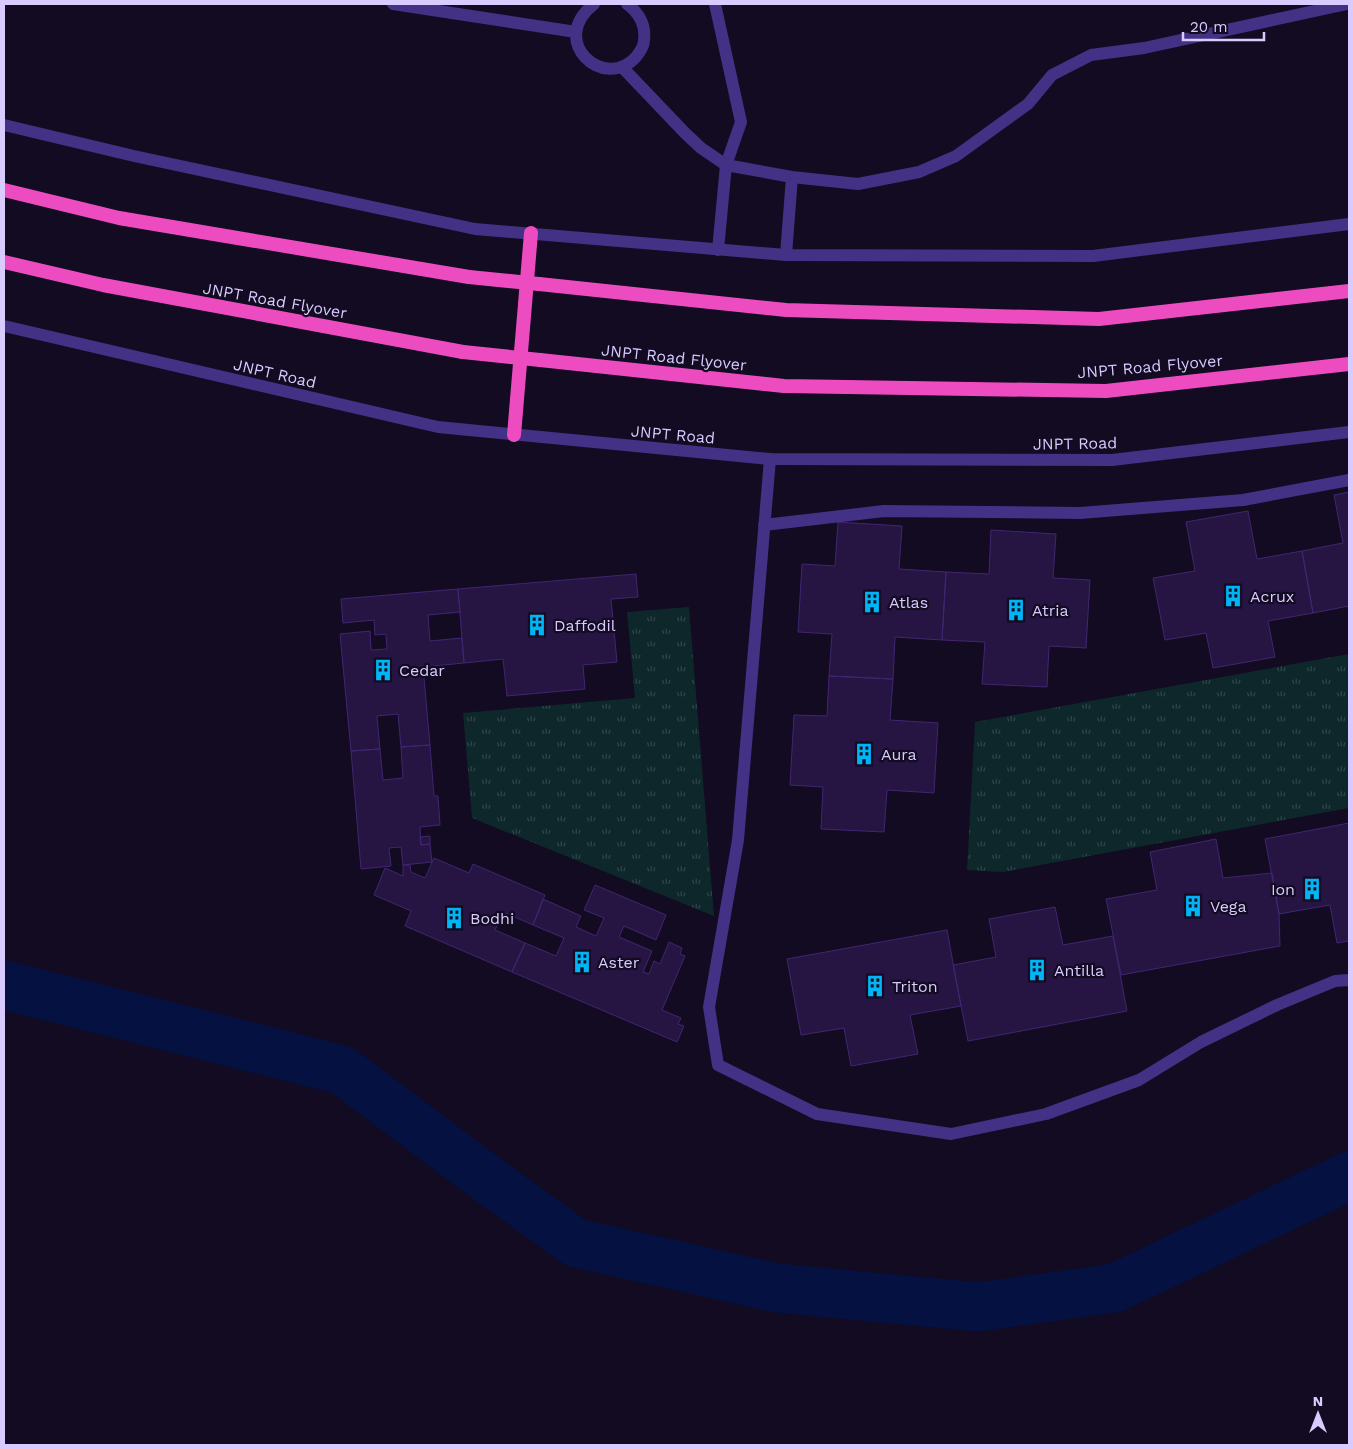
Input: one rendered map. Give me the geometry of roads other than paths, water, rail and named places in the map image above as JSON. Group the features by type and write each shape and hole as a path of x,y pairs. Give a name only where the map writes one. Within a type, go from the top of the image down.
{"highway":[{"path":"4,190 119,218 469,276 786,310 1099,319 1349,291"},
{"path":"514,435 531,233"},
{"name":"JNPT Road Flyover","path":"4,262 103,286 463,352 784,386 1106,391 1349,364"}],"street":[{"path":"393,4 576,32"},
{"path":"594,4 578,20 576,32 579,48 589,62 605,68 622,67 632,62 640,53 644,43 645,32 642,20 634,6"},
{"path":"715,4 741,122 726,164 718,250"},
{"path":"622,67 701,148 726,164 792,177 858,184 919,172 956,156 1028,104 1052,75 1091,55 1144,48 1322,6 1347,4"},
{"path":"4,125 134,156 475,229 786,256 1093,256 1349,224"},
{"path":"786,256 792,177"},
{"name":"JNPT Road","path":"4,326 438,427 770,459 1112,460 1349,432"},
{"path":"770,459 738,840 709,1007 718,1065 817,1114 950,1134 1046,1114 1139,1080 1202,1042 1277,1005 1335,981 1349,980"},
{"path":"764,525 884,511 1080,513 1243,500 1349,480"}],"waterway":[{"path":"4,985 342,1070 576,1243 777,1288 978,1307 1115,1288 1349,1176"}],"place":[{"name":"Acrux","path":"1233,596"},
{"name":"Atlas","path":"872,602"},
{"name":"Atria","path":"1016,610"},
{"name":"Daffodil","path":"537,625"},
{"name":"Cedar","path":"383,670"},
{"name":"Aura","path":"864,754"},
{"name":"Ion","path":"1312,889"},
{"name":"Vega","path":"1193,906"},
{"name":"Bodhi","path":"454,918"},
{"name":"Aster","path":"582,962"},
{"name":"Antilla","path":"1037,970"},
{"name":"Triton","path":"875,986"}]}
